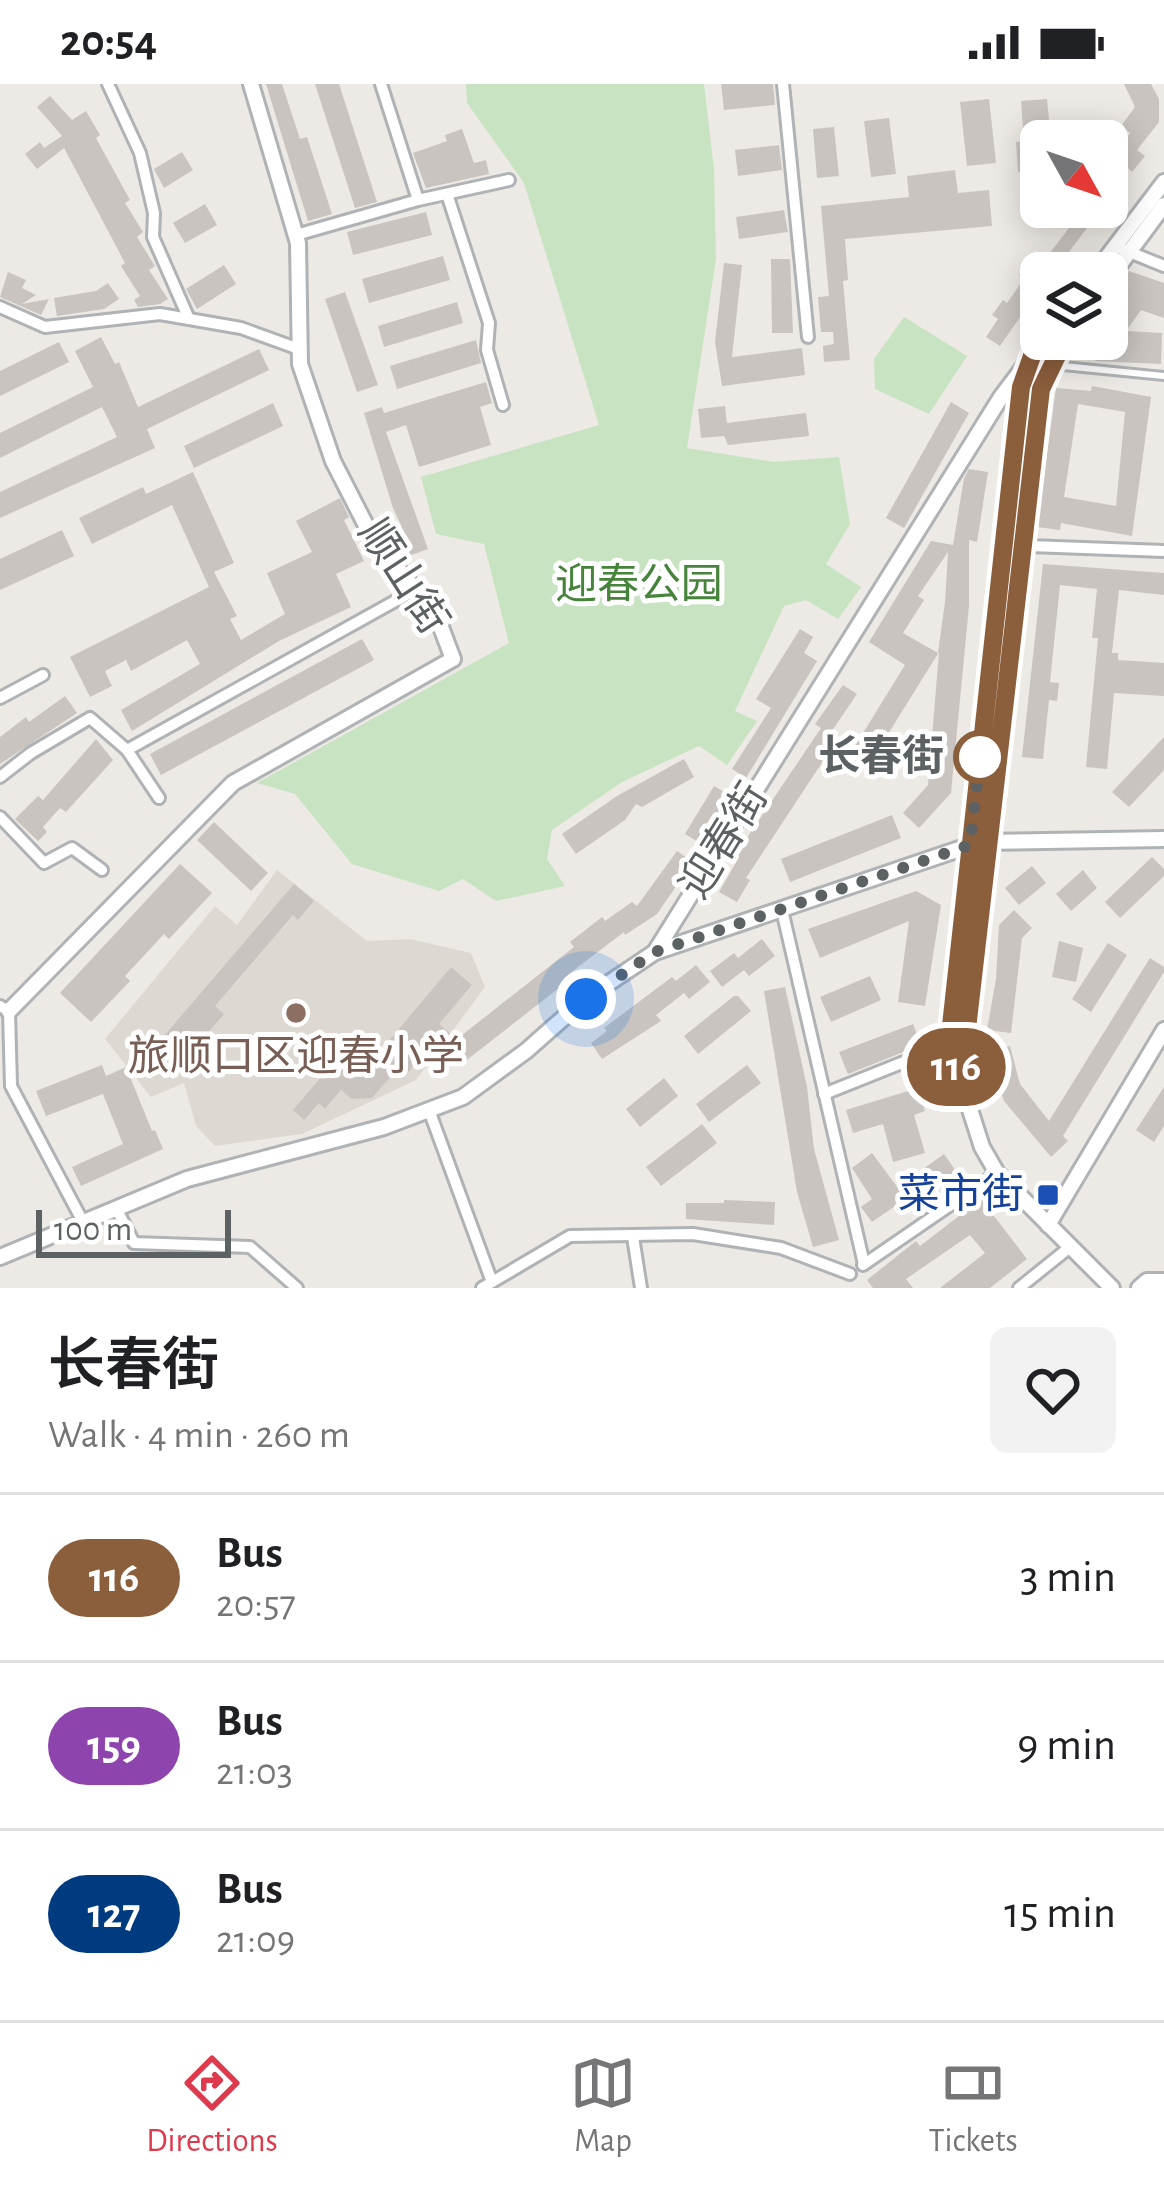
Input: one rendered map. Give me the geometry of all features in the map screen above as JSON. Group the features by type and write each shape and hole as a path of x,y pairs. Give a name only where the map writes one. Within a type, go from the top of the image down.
{"street":[{"path":"109,84 140,153 154,213 153,237 189,319"},
{"name":"顺山街","path":"4,1009 233,783 453,659 436,614 374,541 333,461 300,364 296,235 251,84"},
{"path":"381,84 418,200"},
{"path":"782,84 808,337"},
{"path":"296,235 509,180"},
{"path":"1121,252 1164,182"},
{"path":"447,194 489,322 487,350 502,405"},
{"path":"1119,252 1164,205"},
{"path":"1122,249 1164,266"},
{"path":"0,307 45,327 160,314 241,328 299,349"},
{"name":"迎春街","path":"0,1257 187,1179 384,1127 463,1097 586,999 655,952 1029,360"},
{"path":"1031,360 1021,387 949,1044 982,1147 997,1173 1112,1288"},
{"path":"956,1067 965,1046 1041,389 1052,360"},
{"path":"1004,545 1164,551"},
{"path":"127,750 415,590"},
{"path":"0,698 43,675"},
{"path":"0,777 90,718 127,750 159,798"},
{"path":"0,818 44,863 72,848 103,870"},
{"path":"655,952 970,845 1164,839"},
{"path":"782,910 864,1264"},
{"path":"4,1009 11,1086 82,1222"},
{"path":"1048,1225 1164,1030"},
{"path":"824,1094 949,1044"},
{"path":"429,1110 487,1285 570,1236 694,1234 781,1248 850,1274 861,1288"},
{"path":"850,1274 997,1173"},
{"path":"116,1208 134,1243 250,1247 297,1288"},
{"path":"633,1237 641,1288"},
{"path":"1019,1288 1070,1247"},
{"path":"1139,1288 1147,1281 1164,1281"}],"lane":[{"path":"1049,365 1164,376"}],"shaded area":[{"name":"旅顺口区迎春小学","path":"277,870 367,941 410,939 471,953 485,987 416,1080 302,1134 215,1146 196,1126 184,1083 151,1097 105,1039 215,906 237,925"}],"green space":[{"name":"迎春公园","path":"466,84 704,84 714,170 716,259 687,448 773,462 839,457 850,524 826,564 861,587 838,619 806,600 784,606 735,711 757,721 727,765 699,746 622,782 552,830 547,859 565,886 496,901 463,879 439,891 352,864 295,794 257,783 509,643 484,544 436,534 421,477 599,425 524,183 467,103"},
{"path":"904,317 967,356 929,414 875,389 874,359"}],"building":[{"path":"266,84 282,84 300,139 307,137 332,214 308,221"},
{"path":"315,84 339,84 377,202 355,208"},
{"path":"721,84 773,84 775,105 724,110"},
{"path":"1124,84 1151,84 1159,99 1159,122 1137,150 1145,156 1132,172 1125,120 1135,107"},
{"path":"50,96 72,120 86,111 100,135 96,138 143,232 137,237 155,266 149,270 168,299 160,304 138,307 134,300 140,296 121,266 125,263 64,148 37,169 25,154 40,142 44,148 62,136 37,107"},
{"path":"989,99 996,163 967,166 960,102"},
{"path":"1047,99 1049,120 1022,120 1021,101"},
{"path":"889,118 896,174 871,177 864,121"},
{"path":"834,127 839,176 817,178 813,129"},
{"path":"462,129 474,163 486,160 489,174 426,188 413,153 447,141 445,135"},
{"path":"1016,142 1020,142 1020,172 1018,172"},
{"path":"779,145 782,170 738,176 735,150"},
{"path":"182,152 193,170 164,188 154,169"},
{"path":"955,170 958,193 989,190 992,226 845,239 848,280 843,281 850,360 824,362 823,346 834,344 833,332 821,332 818,297 829,296 821,206 909,197 907,176"},
{"path":"205,204 217,225 185,243 173,223"},
{"path":"784,210 788,232 739,239 736,217"},
{"path":"426,212 432,235 353,255 347,232"},
{"path":"1069,228 1087,228 1069,252 1051,252"},
{"path":"443,256 450,280 369,303 362,279"},
{"path":"771,259 790,259 793,333 772,333"},
{"path":"724,263 742,265 732,357 802,348 805,375 722,386 715,342"},
{"path":"224,265 236,284 197,309 186,289"},
{"path":"8,272 26,280 22,288 36,295 22,304 49,299 41,315 0,297"},
{"path":"1128,272 1164,283 1164,318 1141,310 1128,328"},
{"path":"108,283 119,299 104,309 57,316 54,298 96,291"},
{"path":"1020,285 1020,317 1000,346 986,337 998,319 992,315 1003,300 1007,303"},
{"path":"345,292 378,385 357,392 325,299"},
{"path":"457,302 463,323 384,347 378,326"},
{"path":"1128,331 1162,333 1161,364 1096,361 1128,360"},
{"path":"101,337 115,364 119,362 138,407 259,349 269,370 147,429 155,448 0,518 0,492 117,437 102,407 0,458 0,433 93,387 75,351"},
{"path":"476,340 481,363 397,389 390,366"},
{"path":"59,342 69,362 0,396 0,371"},
{"path":"486,382 492,403 480,407 491,445 419,467 406,425 386,432 428,549 403,558 397,542 407,538 364,413 382,407 384,413"},
{"path":"1092,386 1151,397 1132,536 1061,523 1060,530 1037,527 1056,388 1091,391","holes":["1078,404 1125,412 1116,506 1064,497"]},
{"path":"951,402 969,413 904,528 886,518"},
{"path":"273,403 283,426 194,468 184,446"},
{"path":"725,406 727,423 806,413 809,436 728,445 724,436 701,438 698,409"},
{"path":"969,469 988,472 977,542 969,540 969,606 951,793 919,828 903,813 928,785 939,652 865,771 847,759 905,665 869,642 931,541 953,545","holes":["948,552 938,653 903,633 924,600 918,596"]},
{"path":"193,472 234,563 214,572 237,616 230,619 241,640 285,614 267,573 312,552 296,521 340,498 349,517 344,520 364,561 336,574 351,607 279,641 132,731 121,710 200,664 187,640 131,671 126,660 105,671 112,686 90,697 70,657 209,587 172,505 92,544 79,518 143,487 146,494"},
{"path":"62,530 74,556 0,590 0,559"},
{"path":"1043,564 1164,573 1164,595 1119,590 1112,653 1118,653 1118,660 1164,663 1164,696 1114,693 1107,769 1086,767 1098,638 1092,638 1097,589 1060,585 1050,682 1059,683 1057,701 1049,700 1043,759 1022,757"},
{"path":"800,629 813,637 804,653 817,661 746,778 732,769 771,708 756,699"},
{"path":"362,639 374,660 161,775 150,754"},
{"path":"843,685 857,694 823,744 831,749 746,878 750,880 737,902 719,892 738,859 734,857 821,728 815,724"},
{"path":"65,696 77,713 0,764 0,737"},
{"path":"1164,737 1164,770 1129,807 1112,792"},
{"path":"96,739 113,760 66,812 60,808 43,827 47,832 38,841 15,819 38,796 43,800"},
{"path":"684,759 694,777 642,807 636,804 625,820 576,854 562,834"},
{"path":"714,786 734,798 705,846 685,834"},
{"path":"892,815 901,838 790,882 781,859"},
{"path":"214,822 268,873 251,891 197,840"},
{"path":"677,851 693,862 657,914 624,932 570,973 573,977 463,1063 440,1034 405,1076 397,1069 372,1098 352,1099 341,1090 325,1109 319,1103 304,1120 293,1110 333,1063 342,1070 348,1063 361,1074 451,967 472,985 439,1024 457,1039 574,947 570,942 602,917 605,921 632,902 637,906"},
{"path":"1152,857 1164,869 1164,876 1120,918 1105,902"},
{"path":"180,864 212,893 169,939 164,934 125,976 130,981 91,1022 60,993"},
{"path":"1032,866 1046,883 1019,905 1005,888"},
{"path":"1083,870 1097,888 1071,911 1056,894"},
{"path":"294,884 314,901 298,920 293,915 215,1006 224,1014 199,1043 190,1035 166,1064 151,1051"},
{"path":"916,891 941,905 925,1006 898,1002 909,921 820,958 808,929"},
{"path":"1014,910 1032,928 1022,938 1011,1033 987,1030 999,925"},
{"path":"762,939 775,956 749,976 744,970 722,987 710,971 734,953 738,958"},
{"path":"1059,941 1083,948 1076,982 1052,977"},
{"path":"1108,943 1127,955 1091,1012 1072,999"},
{"path":"1150,958 1164,972 1063,1136 1068,1141 1051,1157 1004,1101 990,1049 1010,1046 1020,1084 1049,1121"},
{"path":"696,965 710,982 689,999 684,993 656,1015 661,1021 602,1059 591,1043 607,1031 604,1028 672,977 676,981"},
{"path":"870,976 881,1000 831,1022 820,997"},
{"path":"785,987 807,1087 814,1149 839,1240 813,1247 797,1192 764,991"},
{"path":"734,996 751,1011 698,1054 684,1036"},
{"path":"913,1024 921,1045 848,1074 839,1052"},
{"path":"102,1065 106,1076 126,1067 163,1149 81,1186 72,1167 123,1144 103,1094 46,1116 36,1091"},
{"path":"747,1065 761,1083 709,1122 696,1104"},
{"path":"664,1078 678,1096 640,1127 626,1109"},
{"path":"1164,1087 1164,1126 1154,1142 1136,1130"},
{"path":"918,1088 925,1111 914,1115 925,1153 893,1162 883,1124 853,1133 846,1110"},
{"path":"702,1124 717,1143 661,1186 646,1167"},
{"path":"872,1153 901,1192 900,1186 944,1154 956,1171 906,1207 904,1200 872,1222 861,1207 872,1199 852,1168"},
{"path":"981,1199 1027,1259 990,1288 940,1288 985,1253 970,1235 906,1279 913,1288 873,1288 867,1280"},
{"path":"775,1202 774,1225 686,1219 686,1203"}],"bus line":[{"name":"116","path":"1030,360 1021,387 949,1044 956,1067 965,1046 1041,389 1052,360"}],"place":[{"name":"长春街","path":"980,757"},
{"name":"旅顺口区迎春小学","path":"296,1013"},
{"name":"菜市街","path":"1048,1195"}],"route":[{"path":"586,999 655,952 970,845 980,757"}]}
